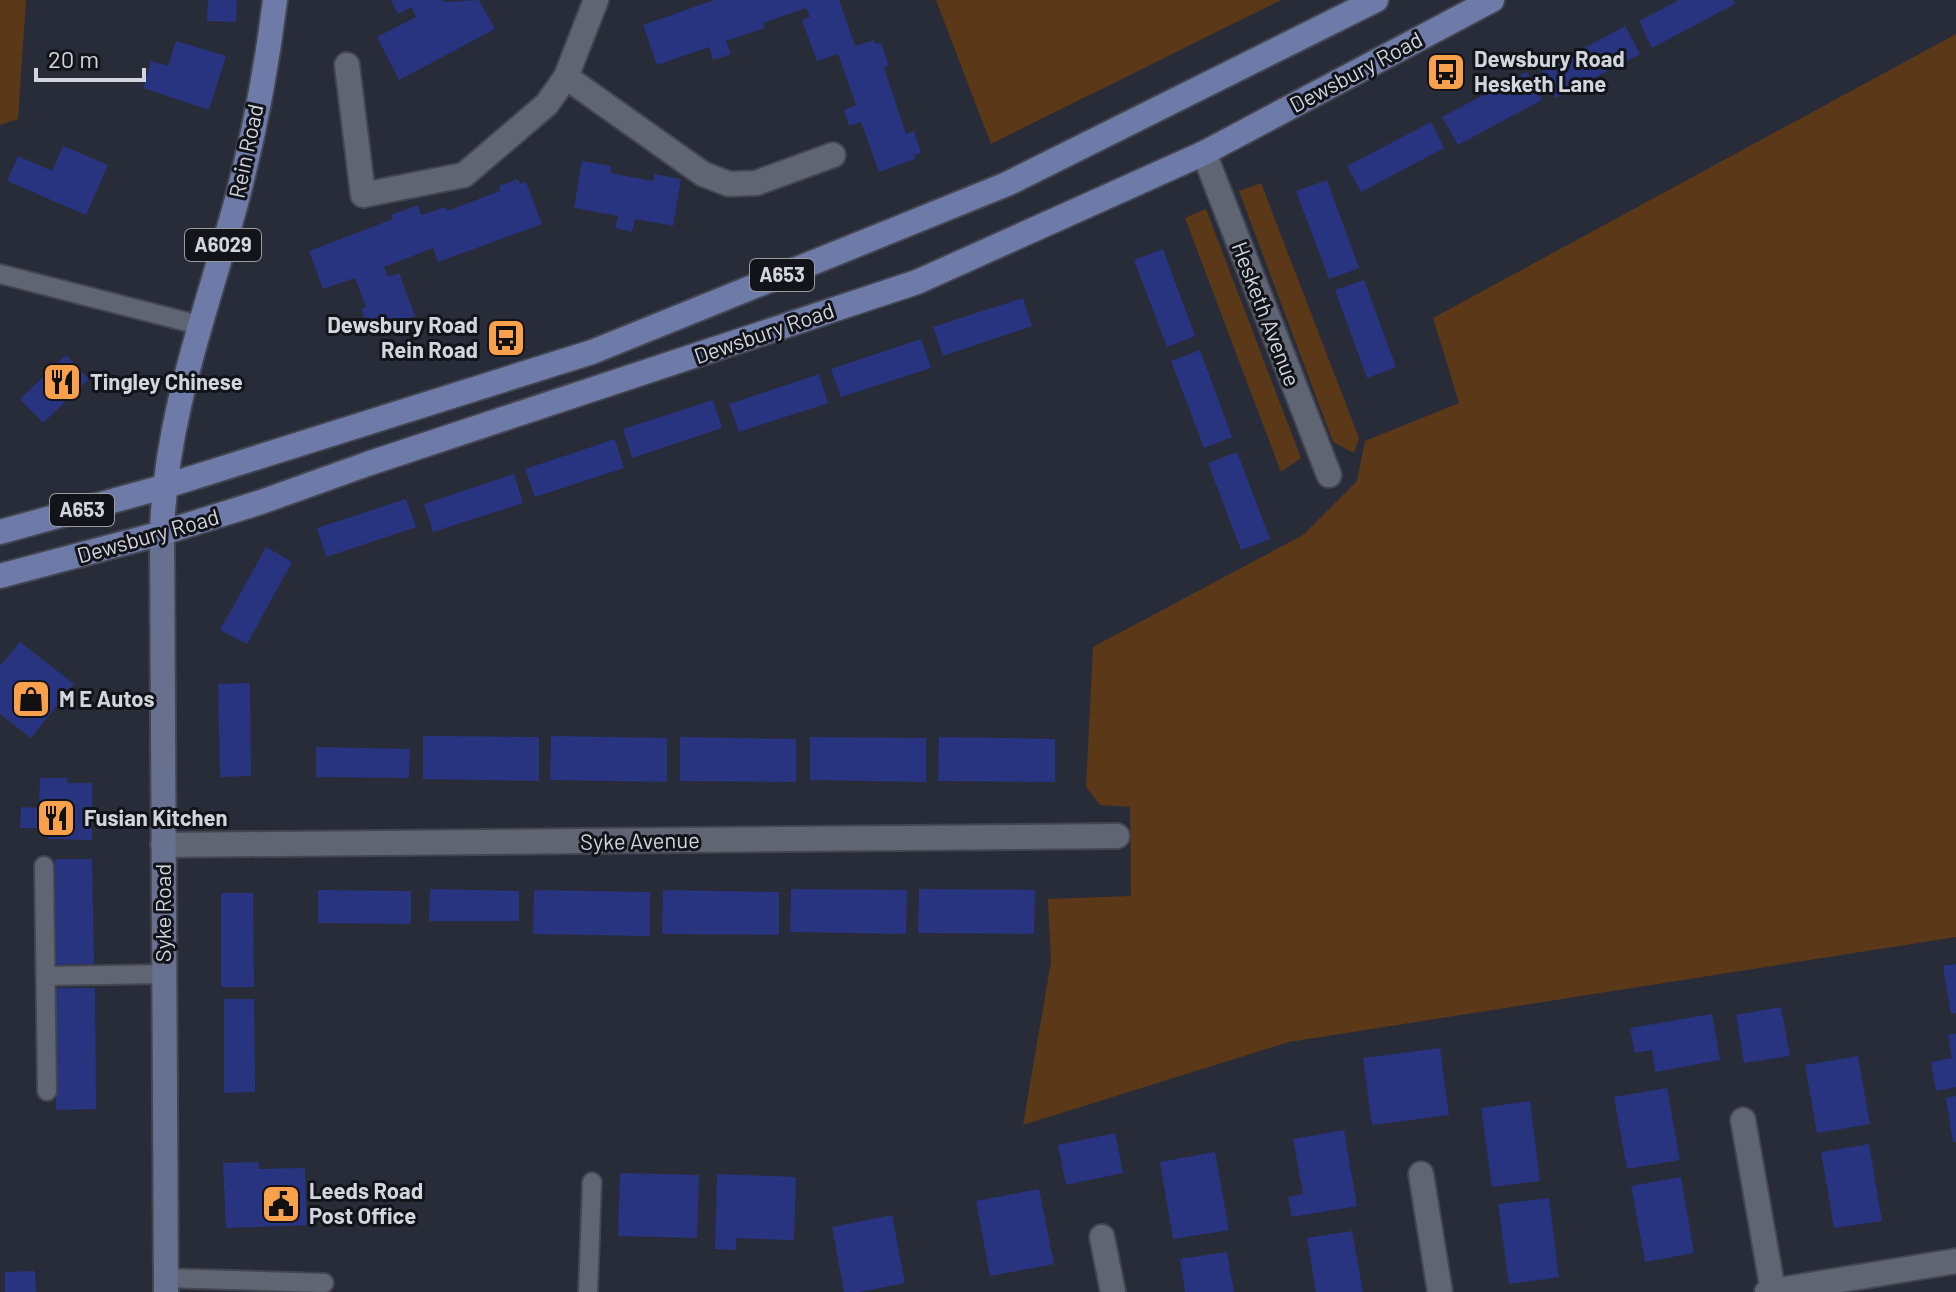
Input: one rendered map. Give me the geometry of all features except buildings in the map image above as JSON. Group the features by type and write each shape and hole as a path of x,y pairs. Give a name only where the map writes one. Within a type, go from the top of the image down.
{"main road":[{"name":"Rein Road","path":"162,533 163,487 175,418 236,201 275,0"},
{"name":"Dewsbury Road","path":"0,532 163,487 592,352 1007,184 1376,0"},
{"name":"Dewsbury Road","path":"0,576 162,533 917,282 1204,153 1492,0"}],"street":[{"path":"347,65 363,195 464,175 547,104 566,77 596,0"},
{"path":"566,77 703,174 729,184 756,183 833,155"},
{"name":"Hesketh Avenue","path":"1204,153 1329,475"},
{"name":"Syke Road","path":"162,533 166,1285"},
{"name":"Syke Avenue","path":"163,845 1117,836"},
{"path":"1743,1120 1773,1291"},
{"path":"1421,1174 1440,1292"},
{"path":"1102,1237 1113,1292"},
{"path":"1767,1292 1956,1261"}],"lane":[{"path":"0,274 199,325"},
{"path":"44,866 47,1091"},
{"path":"46,976 164,974"},
{"path":"592,1182 588,1292 598,1292"},
{"path":"166,1285 324,1283"}],"shaded area":[{"path":"0,0 26,0 18,119 0,125"},
{"path":"936,0 1281,0 991,144"},
{"path":"1956,34 1956,937 1289,1042 1023,1125 1051,962 1048,899 1131,896 1130,807 1100,805 1086,787 1093,647 1303,535 1357,481 1365,441 1459,403 1433,318"},
{"path":"1261,183 1359,438 1354,453 1333,442 1239,191"},
{"path":"1206,209 1301,458 1281,472 1185,218"}],"place":[{"name":"Dewsbury Road Hesketh Lane","path":"1446,72"},
{"name":"Dewsbury Road Rein Road","path":"506,338"},
{"name":"Tingley Chinese","path":"62,382"},
{"name":"M E Autos","path":"31,699"},
{"name":"Fusian Kitchen","path":"56,818"},
{"name":"Leeds Road Post Office","path":"281,1204"}]}
